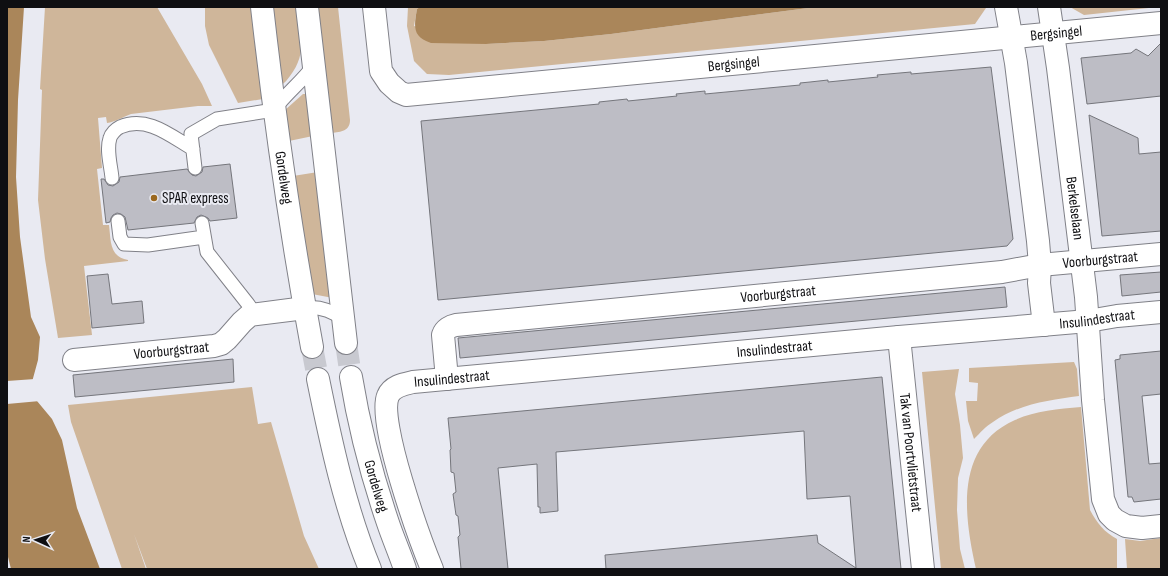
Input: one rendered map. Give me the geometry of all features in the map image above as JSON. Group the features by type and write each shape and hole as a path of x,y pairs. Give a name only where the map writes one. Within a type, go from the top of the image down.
{"street":[{"name":"Gordelweg","path":"262,7 274,110 312,347"},
{"path":"307,7 346,343"},
{"name":"Bergsingel","path":"374,7 381,71 389,83 399,92 406,95 1161,23"},
{"path":"1006,7 1012,37 1040,265 1039,283 1044,325"},
{"name":"Berkelselaan","path":"1049,7 1082,260 1103,499 1109,514 1121,523 1131,527 1161,526"},
{"name":"Voorburgstraat","path":"447,379 443,335 446,330 453,325 1002,272 1040,265 1082,260 1161,254"},
{"path":"255,314 305,308"},
{"name":"Insulindestraat","path":"390,391 406,383 1088,321 1117,316 1161,312"},
{"name":"Voorburgstraat","path":"74,360 214,346 221,344 245,320 255,314"},
{"name":"Tak van Poortvlietstraat","path":"899,337 923,569"},
{"name":"Gordelweg","path":"351,377 357,409 375,480 405,569"},
{"path":"318,379 342,483 355,527 370,569"},
{"name":"Gordelweg","path":"390,391 387,397 386,410 392,443 410,510 432,569"}],"lane":[{"path":"195,168 192,134 217,119 274,110 281,100 306,76 314,65"},
{"path":"112,178 109,147 110,137 118,129 127,125 139,124 155,127 193,149"},
{"path":"118,221 120,237 124,244 148,245 204,237"},
{"path":"202,223 206,252 255,314"},
{"path":"305,308 314,307 334,312 343,319"}],"shaded area":[{"path":"7,7 24,7 18,100 16,177 20,237 31,317 40,337 38,360 32,382 37,401 52,419 62,440 77,508 100,569 11,569 7,553"},
{"path":"45,7 157,7 202,84 212,106 198,106 131,114 116,121 107,123 106,117 98,118 102,168 97,169 103,225 109,225 114,252 128,261 84,266 92,335 58,338 45,259 38,200 42,90 40,89"},
{"path":"205,7 254,7 263,99 238,103 209,45 205,26"},
{"path":"270,7 299,7 302,34 301,52 295,68 287,80 281,85"},
{"path":"315,7 338,7 350,120 350,124 347,129 339,132 332,133"},
{"path":"408,7 420,7 417,9 414,26 486,44 544,41 611,34 816,7 986,8 975,24 449,75 427,74 414,61 407,26"},
{"path":"420,7 816,7 611,34 544,41 486,44 431,43 425,41 417,34 415,26 417,9"},
{"path":"1070,7 1158,7 1084,15"},
{"path":"303,94 308,94 313,136 289,141 285,110"},
{"path":"318,172 333,298 312,294 293,176"},
{"path":"1074,362 1077,369 1079,396 1046,401 1013,411 990,424 974,439 968,421 966,401 977,401 978,383 969,382 969,368"},
{"path":"959,369 955,394 963,458 958,478 957,510 960,549 965,569 941,569 922,372"},
{"path":"252,387 258,424 271,422 304,536 319,569 147,569 134,534 146,569 122,569 71,422 68,405"},
{"path":"1081,407 1090,510 1101,527 1117,539 1117,569 976,569 968,527 967,506 968,485 973,465 981,447 995,432 1015,420 1039,412"},
{"path":"1161,538 1161,569 1127,569 1125,539 1140,541"}],"pier":[{"path":"35,379 34,382 40,401 7,404 7,381"}],"building":[{"path":"1161,43 1161,96 1087,104 1081,58 1131,53 1136,49 1148,56"},
{"path":"991,67 1013,239 1007,246 438,300 421,121 599,104 599,102 627,99 628,101 677,96 676,94 705,91 705,94 800,85 800,83 828,80 828,82 878,77 877,75 911,72 911,74"},
{"path":"1089,115 1138,138 1139,154 1161,152 1161,231 1102,236"},
{"path":"230,164 237,218 210,221 208,218 201,215 197,217 194,223 128,230 125,217 117,213 113,215 110,222 106,223 101,179 104,179 108,185 113,186 119,182 120,177 187,169 192,175 196,176 202,172 203,167"},
{"path":"1161,272 1161,292 1122,296 1120,275"},
{"path":"108,274 112,304 142,301 144,323 92,328 87,276"},
{"path":"1005,287 1007,307 460,358 458,338"},
{"path":"1161,351 1161,394 1142,396 1149,464 1161,463 1161,499 1134,502 1132,497 1128,497 1115,360 1120,359 1120,355"},
{"path":"233,359 234,382 75,397 73,375"},
{"path":"882,377 901,569 606,569 605,555 817,535 818,543 856,568 850,496 807,499 804,431 556,452 558,511 540,513 540,507 538,507 537,464 498,468 508,569 461,569 458,537 460,535 458,516 456,515 453,494 456,492 454,473 451,472 451,449 448,418"}],"tunnel":[{"path":"346,343 351,377"},
{"path":"312,347 318,379"}],"place":[{"name":"SPAR express","path":"154,198"}]}
